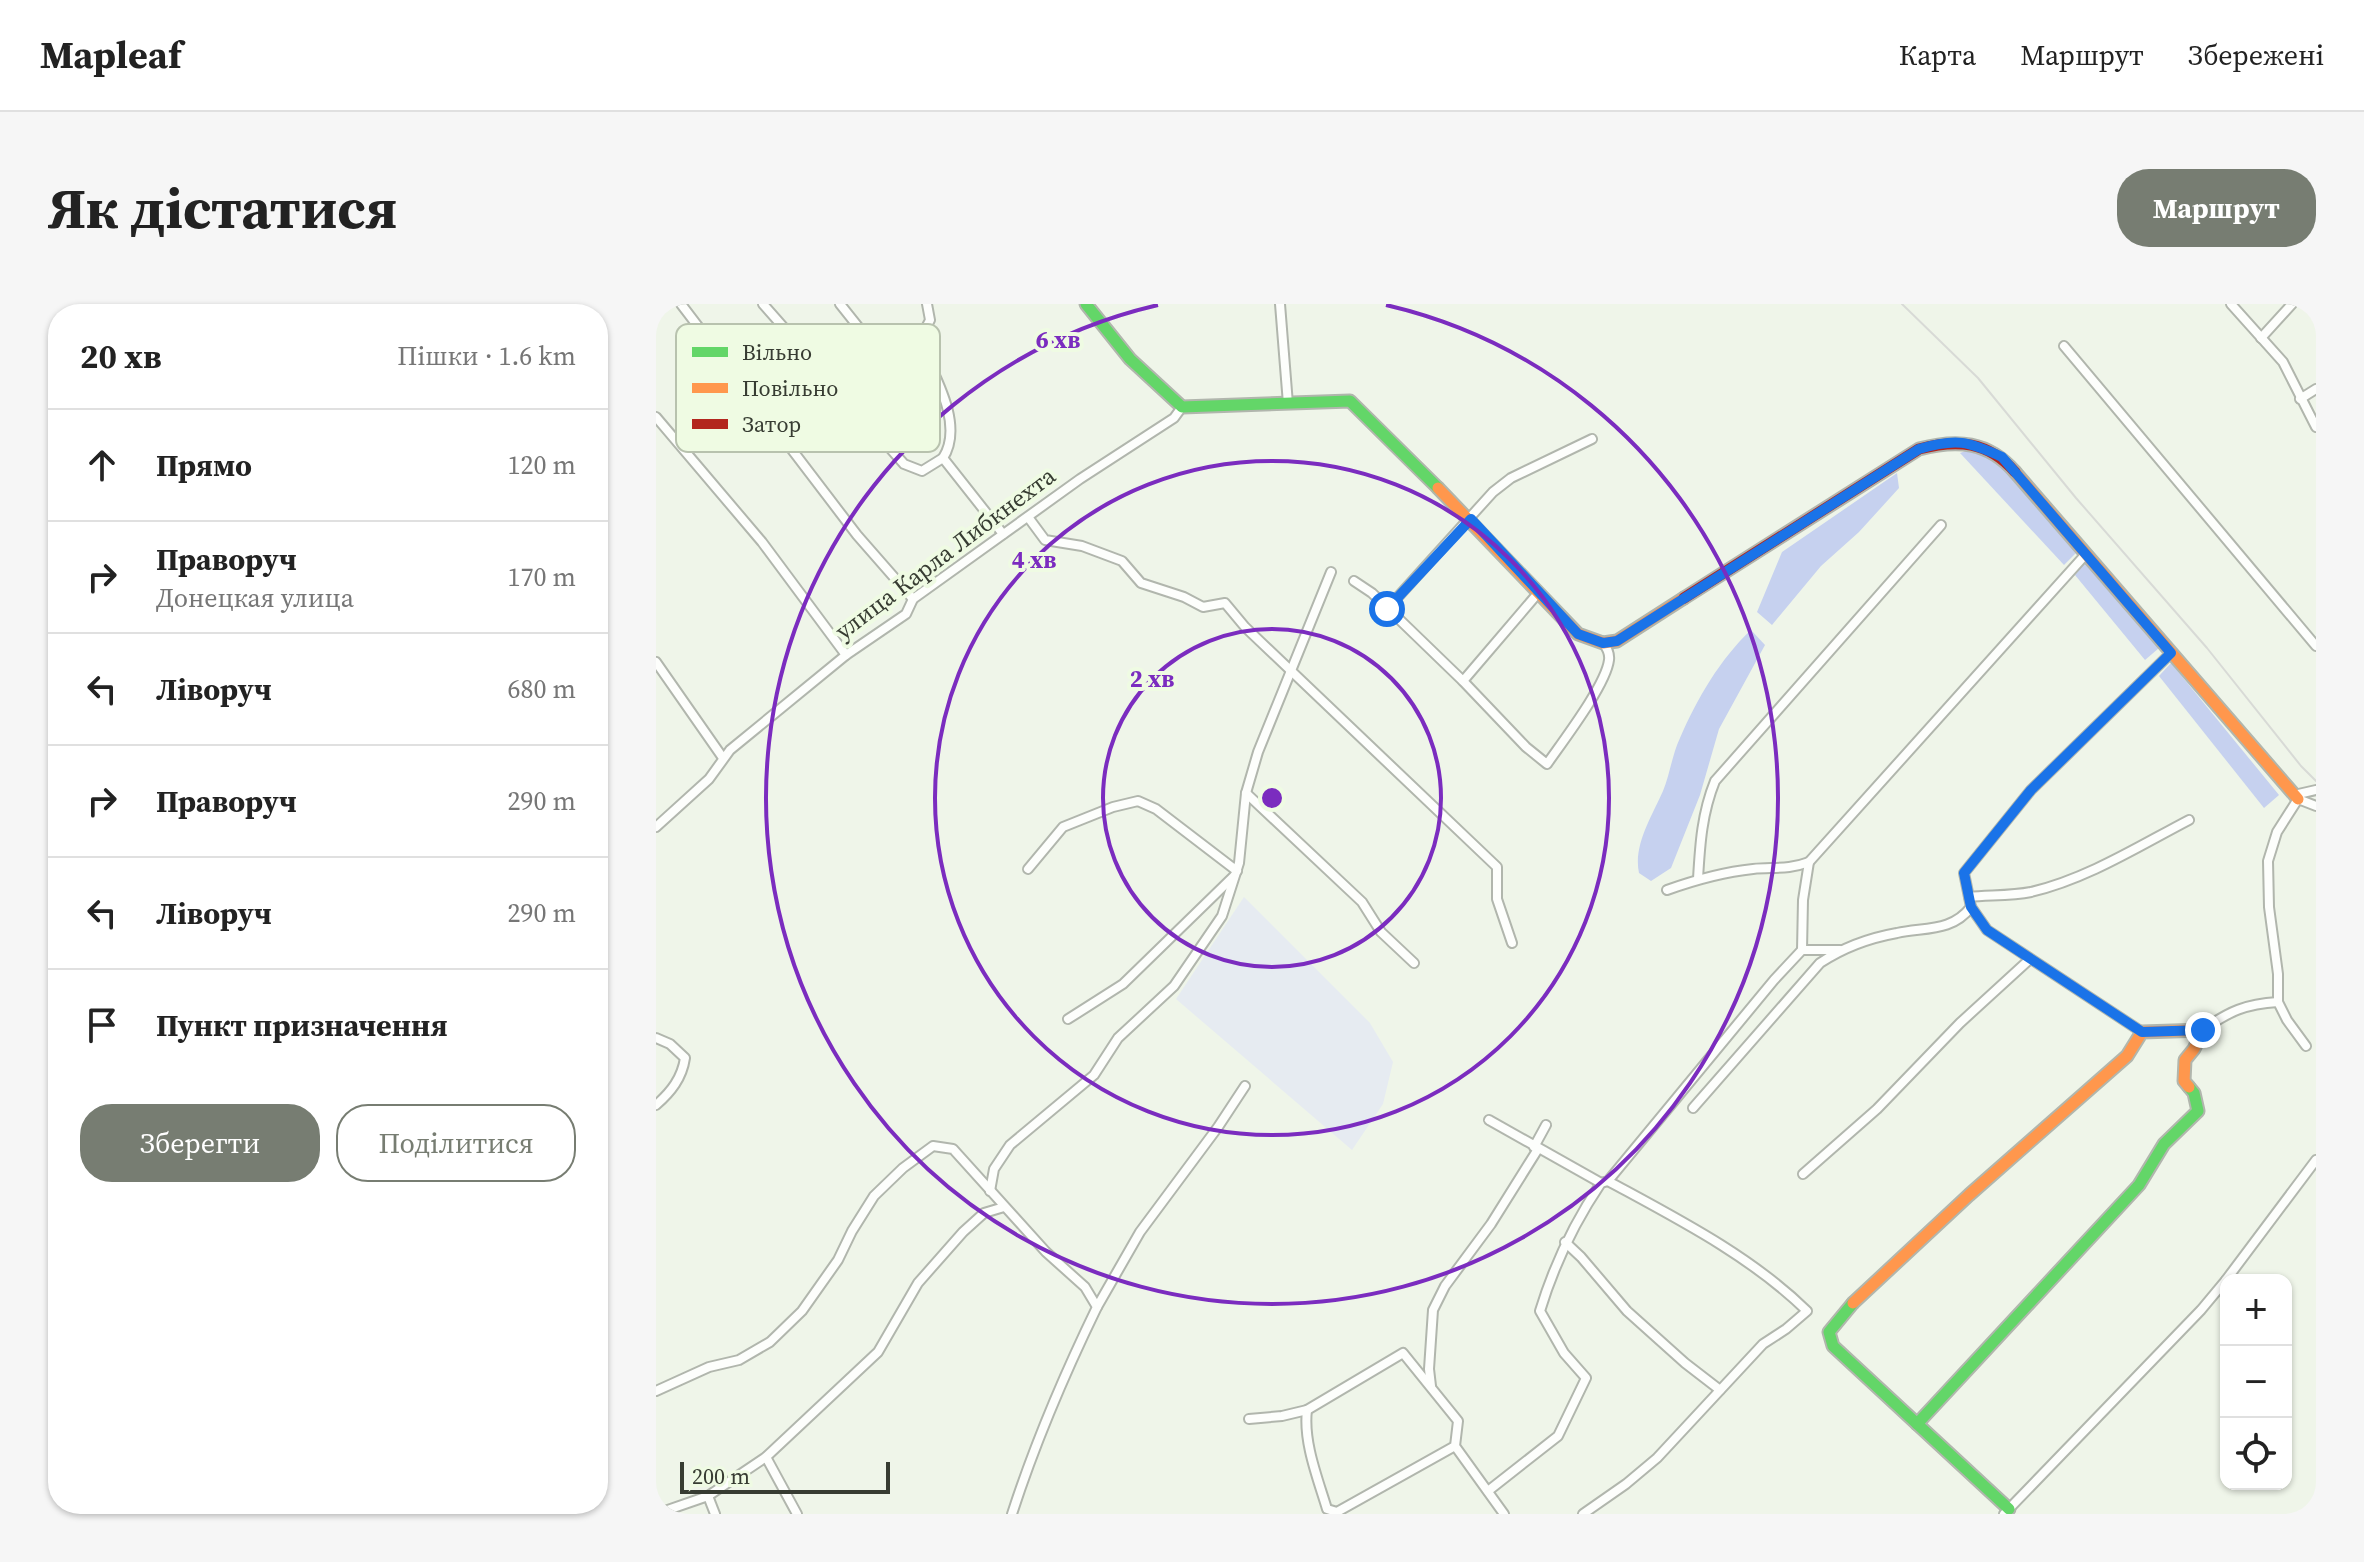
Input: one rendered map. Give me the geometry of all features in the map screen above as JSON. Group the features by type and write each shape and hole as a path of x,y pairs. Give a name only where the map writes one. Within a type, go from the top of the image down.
{"street":[{"path":"681,304 696,324"},
{"path":"763,304 781,324"},
{"path":"840,304 856,324"},
{"path":"927,304 928,324"},
{"path":"1086,304 1108,337 1152,382 1182,407 1350,401 1471,519 1578,634 1603,643 1617,641 1919,449 1948,440 1973,443 2002,457 2296,797 2316,806"},
{"path":"1280,304 1288,404"},
{"path":"2231,304 2283,362 2316,427"},
{"path":"2261,338 2292,304"},
{"path":"2064,346 2316,646"},
{"path":"2300,399 2316,389"},
{"path":"893,452 904,464 922,471 943,458 951,445 950,420 940,390"},
{"name":"улица Карла Либкнехта","path":"656,827 709,779 723,758 846,655 906,614 913,599 1174,418 1182,407"},
{"path":"656,417 676,441"},
{"path":"1387,609 1493,492 1511,478 1592,439"},
{"path":"686,452 762,542 846,655"},
{"path":"794,452 857,535 913,599"},
{"path":"943,458 1003,534"},
{"path":"1028,517 1045,540 1082,546 1122,561 1141,583 1184,597 1203,607 1225,603 1290,671 1497,867 1497,899 1512,943"},
{"path":"1698,879 1701,830 1706,803 1715,781 1941,525"},
{"path":"1667,890 1698,879 1754,869 1790,869 1809,862 2086,554"},
{"path":"990,1191 994,1169 1010,1145 1094,1075 1118,1038 1174,986 1222,916 1236,873 1246,793 1258,752 1331,572"},
{"path":"1354,581 1463,681 1526,747 1547,764 1595,693 1609,660 1603,643"},
{"path":"1463,681 1539,592"},
{"path":"2171,653 2031,790 1964,873 1970,902 1987,930 2030,959 2142,1032 2203,1030"},
{"path":"656,662 723,758"},
{"path":"2306,1046 2278,1002 2268,861 2277,832 2296,797 2316,790"},
{"path":"1246,793 1362,902 1381,932 1414,963"},
{"path":"1028,869 1063,827 1113,807 1138,801 1156,809 1236,873"},
{"path":"1970,902 2029,893 2063,882 2189,820"},
{"path":"1488,1491 1558,1436 1586,1378 1564,1353 1540,1311 1565,1242 1604,1182 1802,950 1803,900 1809,862"},
{"path":"1068,1019 1123,984 1236,873"},
{"path":"1693,1108 1820,963 1840,950 1897,933 1961,920 1970,902"},
{"path":"1802,950 1840,950"},
{"path":"1803,1174 1877,1109 1940,1043 2030,959"},
{"path":"1917,1424 2139,1185 2164,1144 2198,1111 2194,1093 2184,1081 2185,1060 2203,1030 2226,1013 2254,1004 2278,1002"},
{"path":"2142,1032 2127,1056 1844,1311 1829,1332 1833,1346 2007,1512 2220,1287"},
{"path":"656,1038 670,1044 685,1058 683,1071 668,1094 656,1105"},
{"path":"1012,1514 1041,1431 1097,1307 1140,1232 1245,1086"},
{"path":"1489,1120 1729,1252 1788,1292 1807,1311 1763,1344 1657,1458 1583,1514"},
{"path":"1431,1387 1429,1369 1433,1310 1445,1286 1491,1224 1536,1148 1546,1125"},
{"path":"656,1391 709,1367 739,1360 770,1342 802,1311 838,1260 874,1196 903,1168 933,1146 953,1149 1046,1252 1085,1287 1097,1307"},
{"path":"2230,1274 2316,1160"},
{"path":"656,1514 708,1496 766,1457 878,1352 918,1283 963,1232 984,1213 1004,1207"},
{"path":"1565,1242 1627,1311 1720,1390"},
{"path":"1249,1419 1307,1410 1403,1353 1458,1421 1455,1446 1504,1514"},
{"path":"1307,1410 1312,1454 1327,1509 1337,1512 1455,1446"},
{"path":"766,1457 797,1514"},
{"path":"708,1496 715,1514"}],"shaded area":[{"path":"1971,449 1999,463 2077,552 2064,565 1960,453"},
{"path":"1897,473 1899,488 1859,532 1821,566 1772,625 1757,612 1782,552"},
{"path":"2085,562 2159,648 2145,660 2075,575"},
{"path":"1751,630 1765,645 1719,729 1700,795 1671,868 1651,881 1639,873 1639,852 1677,744 1710,680"},
{"path":"2171,663 2279,795 2264,808 2159,676"},
{"path":"1244,897 1370,1023 1393,1062 1383,1104 1352,1150 1176,999"}],"railway":[{"path":"1902,304 1978,378 2316,781"}],"traffic: fast":[{"path":"1086,304 1130,359 1182,407 1350,401 1438,488"},
{"path":"1917,1424 2139,1185 2164,1144 2198,1111 2194,1093 2189,1087"},
{"path":"1853,1303 1829,1332 1833,1346 2009,1509"}],"traffic: slow":[{"path":"2015,472 2298,799"},
{"path":"1438,488 1578,634 1603,643 1617,641 1684,598"},
{"path":"1853,1303 1969,1195 2127,1056 2142,1032 2203,1030 2185,1060 2184,1081 2189,1087"}],"traffic: jam":[{"path":"1684,598 1919,449 1946,444 1971,445 1994,454 2015,472"}],"route":[{"path":"1387,609 1471,519 1578,634 1591,641 1617,641 1919,449 1948,440 1973,443 2002,457 2171,653 2031,790 1964,873 1971,907 1987,930 2142,1032 2203,1030"}]}
